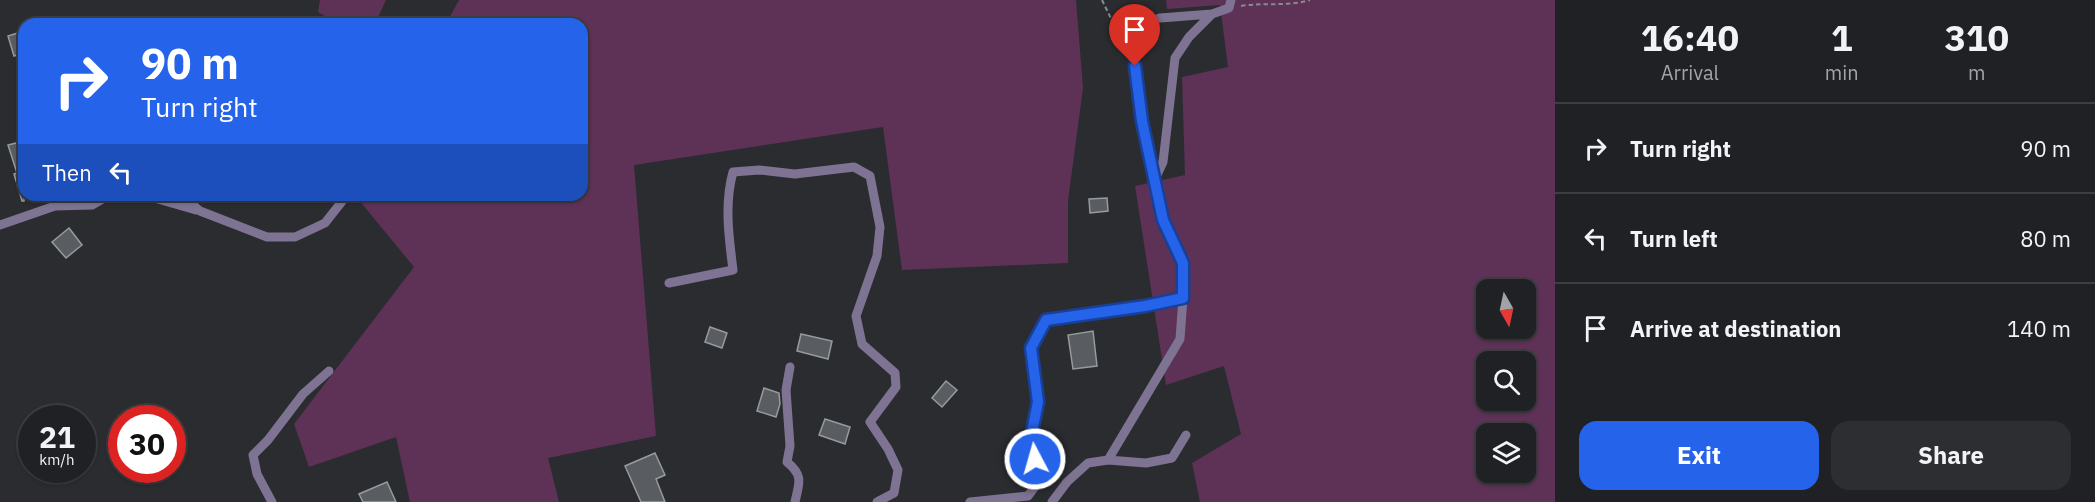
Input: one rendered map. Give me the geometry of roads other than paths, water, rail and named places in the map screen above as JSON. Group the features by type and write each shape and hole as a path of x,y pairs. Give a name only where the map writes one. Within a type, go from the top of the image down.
{"street":[{"path":"1155,179 1163,162 1174,58 1189,37 1212,14 1230,4"},
{"path":"1108,460 1180,339 1183,298 1183,263 1163,220 1142,121 1135,66 1129,41 1143,23 1160,18 1212,14"},
{"path":"669,283 733,270 729,235 729,188 733,172 759,170 795,174 854,167 870,176 880,227 877,256 856,316 862,344 895,373 896,387 870,422 888,449 898,470 894,493 877,502"},
{"path":"0,225 55,206 92,205 99,201"},
{"path":"165,201 200,211 267,237 295,237 325,223 342,201"},
{"path":"189,201 200,211"},
{"path":"970,502 1028,496 1039,481 1031,437 1038,402 1031,348 1046,320 1145,306 1183,298"},
{"path":"790,367 786,390 790,446 787,462 800,477 795,502"},
{"path":"272,502 257,474 253,455 268,440 303,394 329,371"},
{"path":"1052,502 1067,482 1088,463 1108,460 1146,463 1172,458 1186,435"}]}
